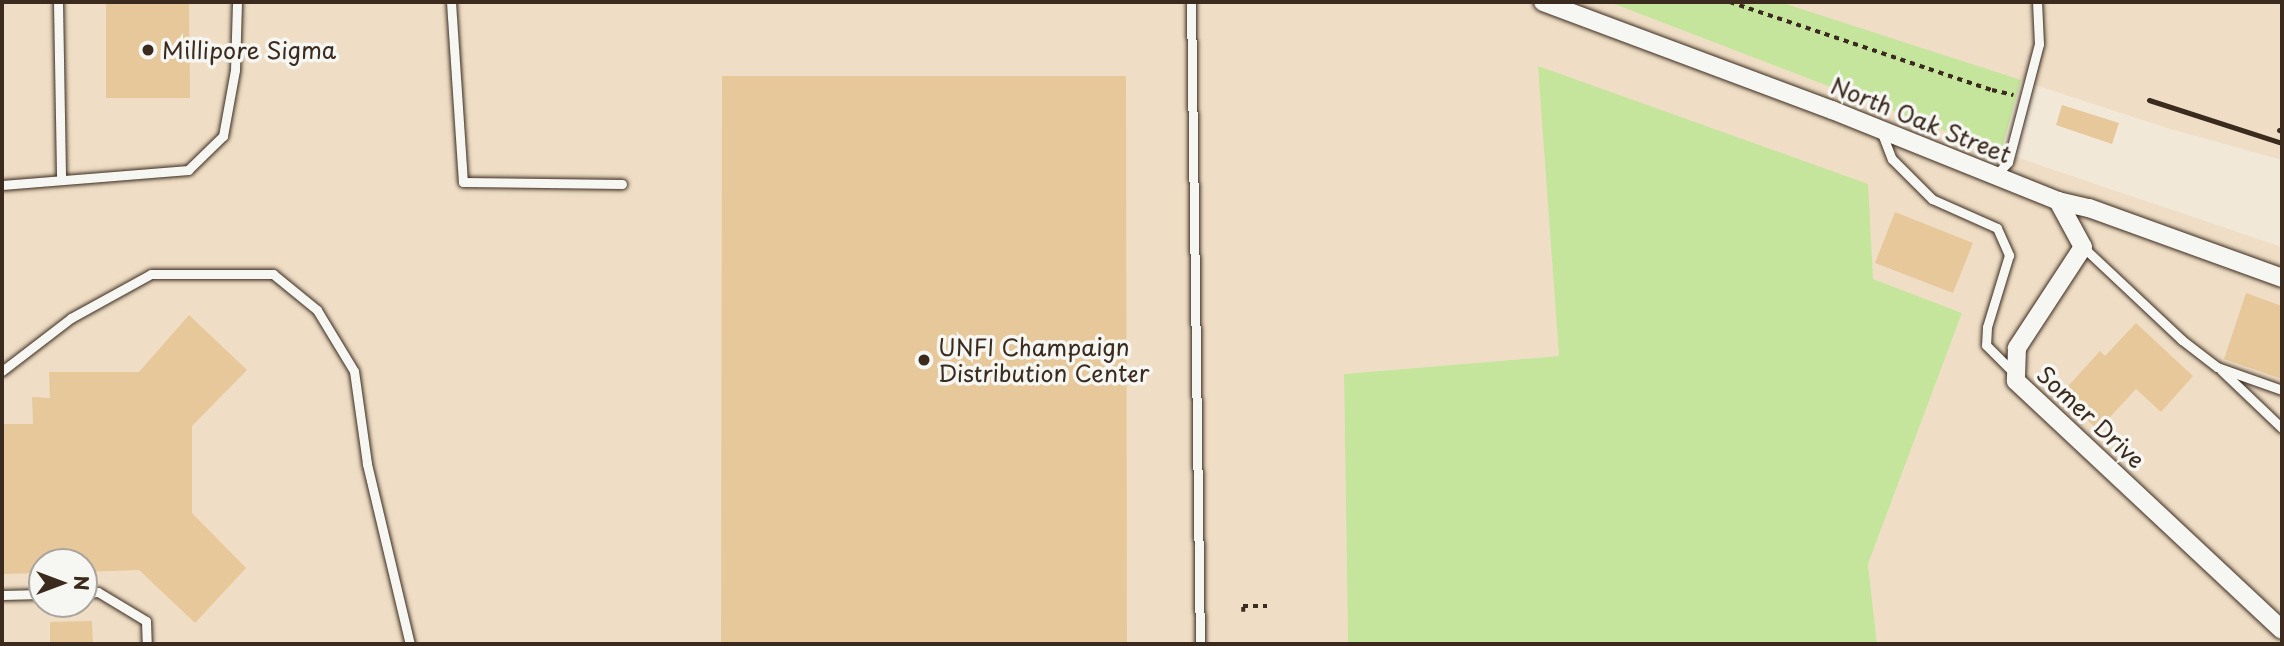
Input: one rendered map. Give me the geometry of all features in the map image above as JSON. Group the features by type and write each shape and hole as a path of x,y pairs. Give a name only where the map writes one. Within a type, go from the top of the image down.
{"street":[{"name":"North Oak Street","path":"1543,2 1881,129 2058,201 2089,208 2282,278"},
{"path":"2058,201 2082,247"},
{"name":"Somer Drive","path":"2082,247 2017,348 2016,382 2282,630"}],"lane":[{"path":"58,2 61,179"},
{"path":"2,185 188,170 223,136 235,70 237,2"},
{"path":"451,2 463,183 622,184"},
{"path":"1191,2 1200,644"},
{"path":"1995,176 2008,162 2039,44 2037,2"},
{"path":"1881,129 1892,159 1932,199 1997,228 2009,255 1987,327 1986,345 2016,375"},
{"path":"2082,247 2282,428"},
{"path":"2,372 71,318 151,274 272,274 317,310 354,371 367,464 410,644"},
{"path":"2217,367 2282,390"},
{"path":"98,593 146,621 147,644"},
{"path":"2,596 28,595"}],"path":[{"path":"1730,2 1992,90 2026,97"},
{"path":"1243,612 1243,606 1267,606"}],"shaded area":[{"path":"2,2 1609,2 2016,157 2282,247 2282,644 1877,644 1868,564 1962,313 1873,279 1539,66 1559,356 1344,374 1348,644 2,644"},
{"path":"1780,2 2282,2 2282,160 2170,129"}],"green space":[{"path":"1609,2 1780,2 2021,80 2001,152"},
{"path":"1538,66 1868,184 1873,279 1962,313 1868,564 1877,644 1348,644 1344,374 1559,356"}],"building":[{"name":"Millipore Sigma","path":"106,2 189,2 190,98 106,98"},
{"name":"UNFI Champaign Distribution Center","path":"722,76 1126,76 1127,644 721,644"},
{"path":"2062,105 2119,123 2112,144 2056,125"},
{"path":"1895,212 1973,243 1953,293 1875,263"},
{"path":"2246,293 2282,306 2282,379 2224,359"},
{"path":"189,315 247,370 192,426 192,513 246,568 195,623 139,570 98,571 98,548 28,548 28,573 2,574 2,424 33,424 32,397 50,398 49,372 139,372"},
{"path":"2136,323 2193,376 2161,412 2136,389 2098,430 2060,395 2100,351 2105,356"},
{"path":"92,621 93,644 50,644 50,622"}],"railway":[{"path":"2149,100 2282,143"}],"place":[{"name":"Millipore Sigma","path":"148,50"},
{"name":"UNFI Champaign Distribution Center","path":"924,360"}]}
